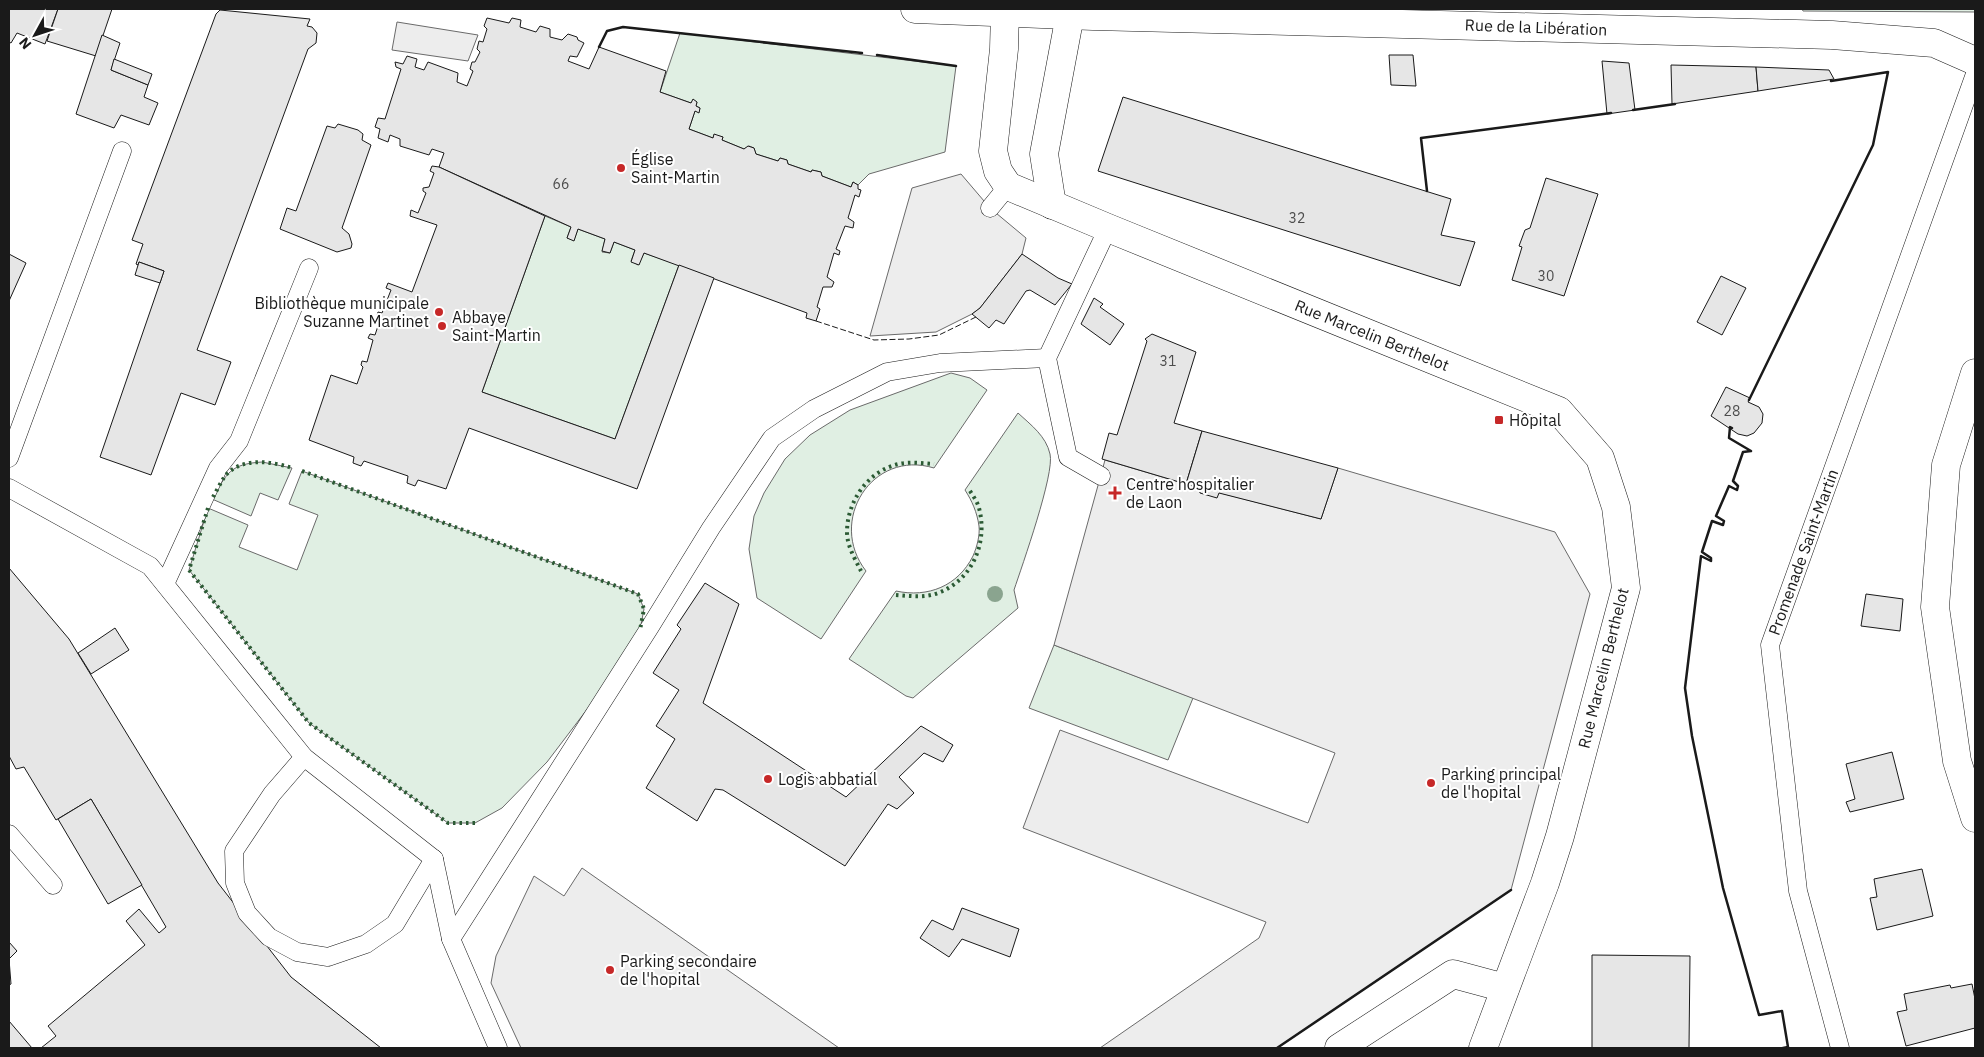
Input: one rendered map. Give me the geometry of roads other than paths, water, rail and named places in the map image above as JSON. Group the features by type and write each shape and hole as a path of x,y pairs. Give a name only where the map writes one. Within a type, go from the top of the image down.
{"street":[{"name":"Rue de la Libération","path":"915,9 1832,35 1934,43 1975,61"},
{"path":"1008,186 998,171 992,151 1004,49 1015,11"},
{"path":"1052,205 1044,154 1086,13"},
{"name":"Rue Marcelin Berthelot","path":"1008,186 1559,411 1600,458 1616,507 1626,588 1560,836 1545,883 1484,1048"},
{"path":"1975,373 1946,465 1935,607 1957,761 1975,818"},
{"path":"1338,1048 1453,974 1505,988"}],"lane":[{"name":"Promenade Saint-Martin","path":"1840,1048 1798,891 1770,644 1975,74"},
{"path":"9,458 122,151"},
{"path":"990,208 1008,186"},
{"path":"1101,476 1068,457 1047,358 1108,228"},
{"path":"164,584 218,468 239,442 309,268"},
{"path":"451,939 650,628 711,528 772,438 814,409 887,372 940,363 1047,358"},
{"path":"9,488 150,566 304,757 434,860 451,939 498,1048"},
{"path":"304,757 272,794 234,851 235,883 247,913 269,937 297,952 328,957 366,944 395,924 434,860"},
{"path":"9,834 53,885"}],"place":[{"name":"Église Saint-Martin","path":"621,168"},
{"name":"Bibliothèque municipale Suzanne Martinet","path":"439,312"},
{"name":"Abbaye Saint-Martin","path":"442,326"},
{"name":"Hôpital","path":"1499,420"},
{"name":"Centre hospitalier de Laon","path":"1115,493"},
{"name":"Logis abbatial","path":"768,779"},
{"name":"Parking principal de l'hopital","path":"1431,783"},
{"name":"Parking secondaire de l'hopital","path":"610,970"}]}
